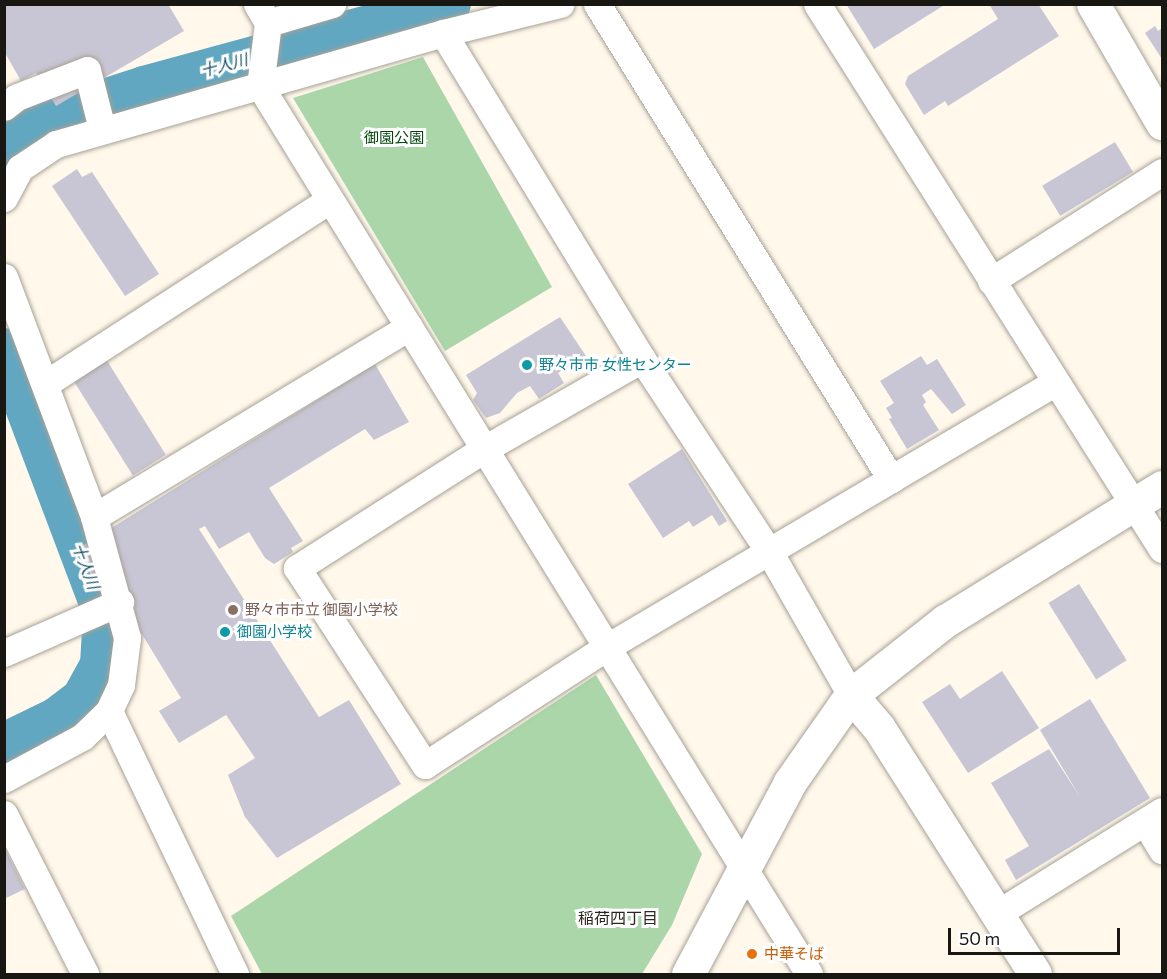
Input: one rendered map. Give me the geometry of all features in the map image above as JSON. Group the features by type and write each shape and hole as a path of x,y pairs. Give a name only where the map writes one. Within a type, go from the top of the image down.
{"street":[{"path":"332,4 264,21 261,80 328,201 410,327 809,975"},
{"path":"597,4 891,479"},
{"path":"817,4 1056,382 1149,495 1162,549"},
{"path":"1094,4 1162,123"},
{"path":"4,198 20,168 56,144 101,124 548,6"},
{"path":"443,33 642,359 770,553 851,695 879,728 998,913 1035,975"},
{"path":"4,107 17,97 87,70 101,124"},
{"path":"991,280 1162,172"},
{"path":"45,384 328,201"},
{"path":"4,277 94,517 114,605 127,638 122,685 109,711 82,737 4,779"},
{"path":"94,517 410,327"},
{"path":"642,359 484,449 297,568 425,765 607,647 770,553 1056,382"},
{"path":"688,975 790,782 851,695 945,621 1149,495"},
{"path":"4,653 114,605"},
{"path":"109,711 235,975"},
{"path":"4,814 85,975"},
{"path":"998,913 1154,817 1162,850"}],"green space":[{"name":"御園公園","path":"423,57 552,287 445,351 293,98"},
{"path":"596,675 702,854 672,925 642,974 262,974 231,916"}],"building":[{"path":"4,4 168,4 184,31 56,106 36,73 21,81 4,51"},
{"path":"846,4 946,4 874,49"},
{"path":"989,4 1038,4 1059,36 948,106 945,101 924,115 905,84 908,76 998,19"},
{"path":"1155,26 1158,31 1162,28 1162,59 1145,33"},
{"path":"1115,142 1133,172 1060,216 1042,186"},
{"path":"77,169 82,177 92,172 159,274 125,296 52,186"},
{"name":"野々市市 女性センター","path":"560,317 586,356 558,373 564,383 539,399 530,386 517,393 500,413 486,418 473,400 477,393 466,375"},
{"path":"921,356 927,365 937,359 966,405 952,414 931,389 922,395 926,402 923,405 939,430 907,449 889,419 892,418 886,408 894,403 880,381"},
{"path":"106,359 166,455 133,475 73,380"},
{"name":"御園小学校","path":"375,364 409,422 374,440 365,429 269,488 303,541 291,548 293,552 274,564 265,558 249,532 219,549 205,526 199,529 319,717 349,700 401,784 277,858 245,817 228,775 255,758 226,715 179,743 159,711 181,698 124,605 113,611 76,550"},
{"path":"682,449 727,521 719,526 712,515 693,527 689,521 663,538 628,484"},
{"path":"1079,584 1127,660 1096,679 1048,603"},
{"path":"1002,671 1039,728 968,773 922,702 950,684 960,699"},
{"path":"1090,699 1150,798 1016,880 1005,860 1029,846 991,783 1049,749 1080,797 1040,730"},
{"path":"4,847 25,889 4,899"}],"waterway":[{"name":"十人川","path":"4,144 25,129 61,114 144,87 450,4"},
{"name":"十人川","path":"4,349 104,614 101,665 82,699 57,718 4,744"}],"place":[{"name":"野々市市 女性センター","path":"527,365"},
{"name":"野々市市立 御園小学校","path":"233,610"},
{"name":"御園小学校","path":"225,632"},
{"name":"中華そば","path":"752,954"}],"district":[{"name":"稲荷四丁目","path":"618,918"}]}
